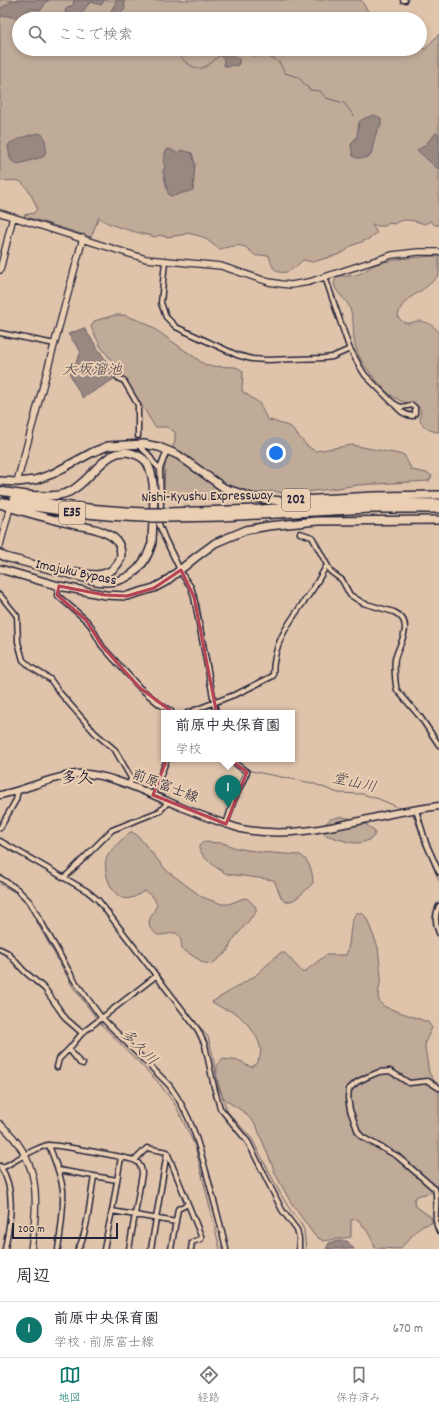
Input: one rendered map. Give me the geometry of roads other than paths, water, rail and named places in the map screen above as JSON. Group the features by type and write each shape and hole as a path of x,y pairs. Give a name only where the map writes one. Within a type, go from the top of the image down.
{"highway":[{"name":"202","path":"0,481 17,482 34,480 52,474 93,452 108,446 144,444 167,450 178,455 224,488 254,498 281,501 361,496 439,495"},
{"path":"0,491 55,496 69,492 79,486 111,456 117,453 131,452 148,464 153,484 152,543 146,559 137,571 121,580 104,583 96,582 5,557 0,553"},
{"name":"Nishi-Kyushu Expressway","path":"0,494 78,508 145,515"},
{"path":"0,502 17,510 104,532 119,545 121,555 115,568 106,573 95,575 0,553"},
{"name":"Nishi-Kyushu Expressway","path":"0,502 77,514 111,517 145,515 235,516 370,509 439,509"},
{"name":"Nishi-Kyushu Expressway","path":"166,515 376,502 439,503"},
{"name":"Imajuku Bypass","path":"0,569 59,586 105,595 127,596 154,588 181,570 192,559 215,543 253,528 317,521 439,520"}],"main road":[{"name":"前原富士線","path":"0,795 57,778 78,774 92,775 129,786 226,824 258,832 288,833 338,826 439,806"}],"street":[{"path":"0,213 146,258 221,266 269,282 281,284 298,284 325,277 392,255 418,252 439,252"},
{"path":"0,270 13,217"},
{"path":"17,482 82,238"},
{"path":"165,261 161,303 166,317 176,327 237,355 252,359 267,360 324,358 337,355 350,349"},
{"path":"325,277 353,357 365,375 396,407 405,414 413,416 416,413 415,408 412,405 402,407 392,402"},
{"path":"0,334 55,344"},
{"path":"118,378 124,381 138,405 138,436"},
{"path":"140,447 148,454 154,464 160,469"},
{"path":"167,450 160,469 160,524 165,539 191,587 216,701 216,710"},
{"path":"0,545 9,512"},
{"path":"300,533 312,536 327,565 332,572 342,580 348,592 357,600 394,612 404,620 405,630 395,659 397,690 422,718 439,745"},
{"path":"194,710 239,693 273,676 278,644 287,625 327,565"},
{"path":"59,586 57,595 86,620 109,655 140,688 159,704 169,710"},
{"path":"0,595 17,616 18,642 24,660 32,668 50,679 60,693 95,733 115,750 131,778 129,786"},
{"path":"153,795 166,762"},
{"path":"226,824 234,800 247,772 233,762"},
{"path":"0,828 16,800 18,790"},
{"path":"64,878 112,830 160,811 168,802"},
{"path":"416,810 426,843 439,872"},
{"path":"0,841 87,891 98,900 198,1030 205,1045 220,1108 248,1142 282,1210 298,1230 299,1249"},
{"path":"0,878 17,889 30,902 74,980 100,1018 169,1085 182,1105 195,1132 200,1147 226,1249"},
{"path":"439,906 436,919 439,933"},
{"path":"0,949 8,953 24,971 45,988 66,1019 79,1031 83,1032"},
{"path":"57,1067 59,1059 83,1032 156,976"},
{"path":"69,1049 80,1063 83,1064"},
{"path":"439,1087 428,1081 408,1083 394,1072 386,1071 367,1077 353,1085 349,1089 348,1098 353,1120 362,1138 397,1156 435,1189 438,1194 436,1223 439,1231"},
{"path":"0,1124 17,1143 31,1169 37,1205 31,1249"},
{"path":"49,1145 63,1190 62,1222 58,1249"},
{"path":"5,1249 11,1203 8,1185 1,1167 49,1145 135,1160 142,1169 136,1215 129,1249"},
{"path":"135,1160 147,1148 167,1152"},
{"path":"167,1152 201,1236 201,1239 192,1242 191,1249"},
{"path":"151,1249 167,1152"},
{"path":"104,1249 121,1157"},
{"path":"58,1170 117,1180"},
{"path":"78,1249 86,1226 94,1177"},
{"path":"171,1249 178,1209 188,1204"},
{"path":"112,1211 176,1222"}],"water":[{"path":"13,0 49,0 41,10 30,9 27,12 12,12 12,17 0,17 0,9"},
{"path":"74,0 105,0 101,5 91,2 82,12 65,12 67,8 73,5"},
{"path":"116,0 126,0 124,2 125,9 122,12 111,12"},
{"path":"221,56 235,56 239,59 239,64 228,67 224,65 224,60"},
{"path":"374,115 381,118 381,125 376,135 371,155 366,158 356,158 353,156 351,145 357,136 359,122"},
{"path":"39,133 43,135 46,143 46,152 43,157 18,164 12,161 8,146 10,143 23,137"},
{"path":"436,133 439,134 439,170 417,150 423,147"},
{"path":"168,149 176,152 181,150 192,153 195,164 193,190 173,196 169,195 163,171 165,166 163,161 165,152"},
{"name":"大坂溜池","path":"84,328 117,377 83,398 70,374 81,352 68,334"},
{"path":"347,1241 354,1249 326,1249 329,1243"}],"waterway":[{"path":"181,56 187,63 197,68 208,65 219,56"},
{"path":"255,56 266,56"},
{"path":"266,56 279,62 285,73 298,77 310,90 320,91 326,98 344,103 354,116"},
{"name":"堂山川","path":"199,603 216,701"},
{"name":"堂山川","path":"217,704 218,710"},
{"name":"堂山川","path":"238,762 251,771 312,783 338,793 362,794 379,799 402,809"},
{"name":"堂山川","path":"413,815 439,881"},
{"name":"多久川","path":"0,884 16,893 25,901 73,987 97,1019"},
{"path":"177,999 208,1037 218,1083 227,1111 252,1139 280,1193 301,1224 304,1230 306,1249"},
{"name":"多久川","path":"99,1022 158,1082 176,1106 195,1146 220,1249"}],"place":[{"name":"前原中央保育園","path":"228,808"}],"district":[{"name":"多久","path":"77,779"}]}
